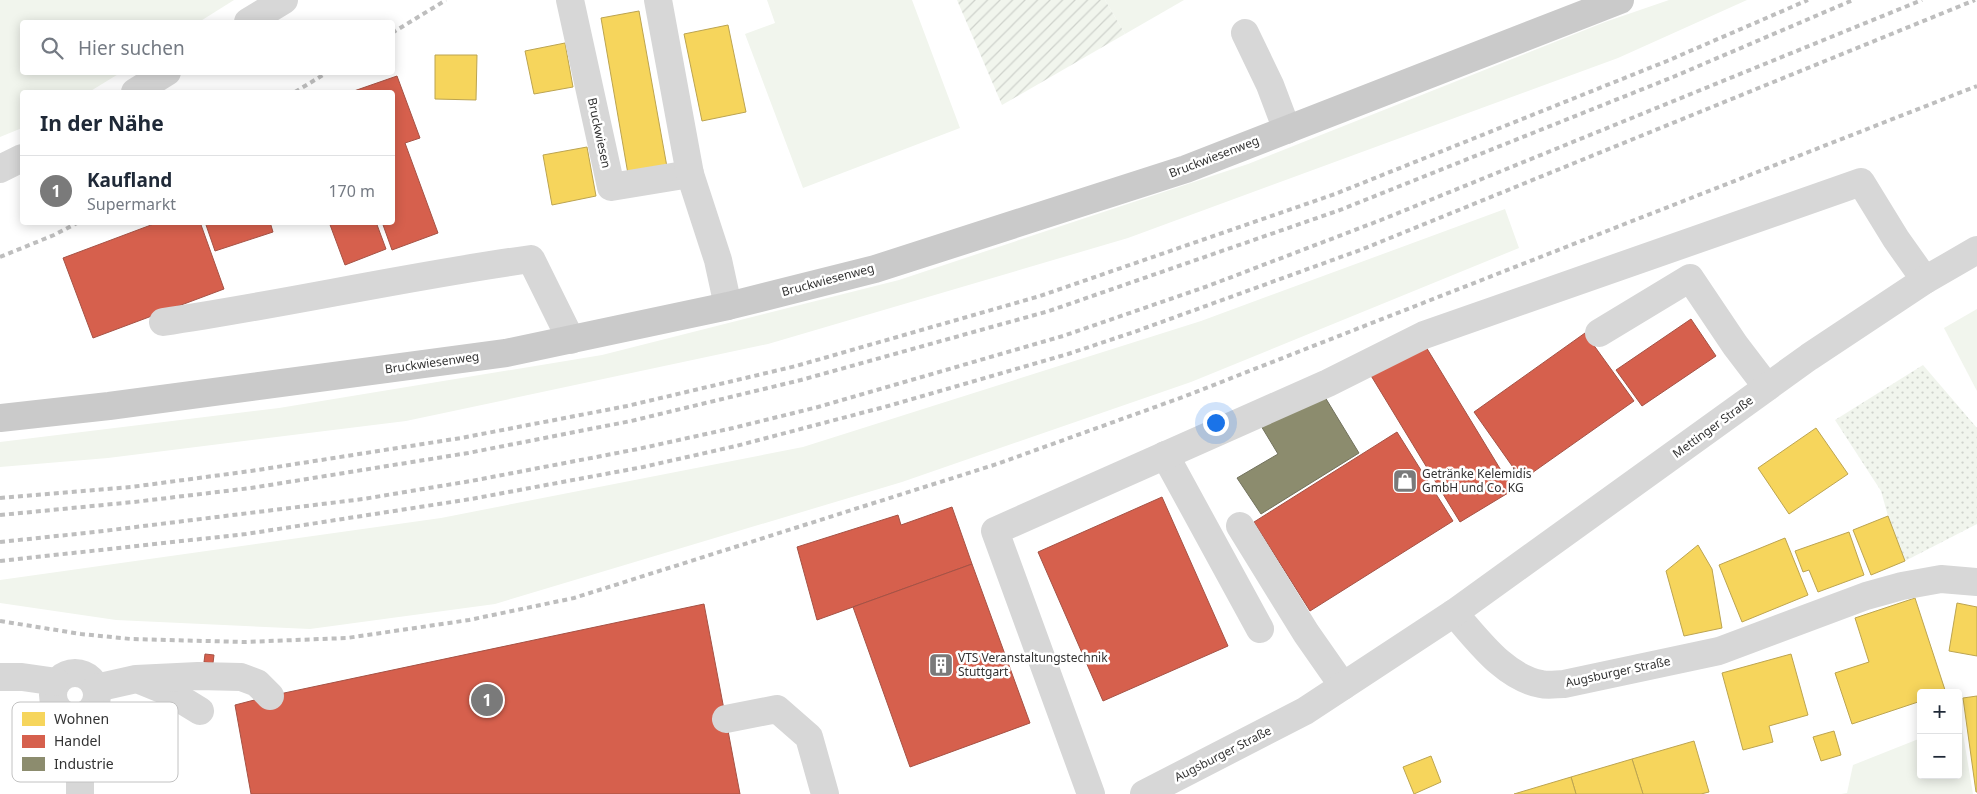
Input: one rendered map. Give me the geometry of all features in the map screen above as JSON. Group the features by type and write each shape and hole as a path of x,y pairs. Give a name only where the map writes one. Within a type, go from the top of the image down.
{"main road":[{"name":"Bruckwiesenweg","path":"0,418 110,406 506,353 728,306 875,269 1186,169 1620,0"}],"street":[{"path":"251,20 284,0"},
{"name":"Bruckwiesen","path":"570,0 611,187 690,174"},
{"path":"658,0 690,174 718,260 728,306"},
{"path":"1245,33 1270,85 1287,130"},
{"path":"138,90 162,75"},
{"path":"0,169 20,159"},
{"path":"1091,794 995,531 1328,383 1424,335 1861,182 1896,239 1925,280"},
{"name":"Mettinger Straße","path":"1454,613 1809,357 1925,280 1977,250"},
{"path":"163,322 236,311 459,269 530,259 571,340"},
{"path":"1599,333 1690,278 1735,345 1767,387"},
{"path":"1165,455 1260,629"},
{"path":"1240,526 1306,633 1343,686"},
{"name":"Augsburger Straße","path":"1144,794 1290,720 1454,613 1486,648 1515,675 1542,685 1564,684 1719,651 1866,596 1902,586 1941,579 1977,582"},
{"path":"56,702 53,696 57,682 68,674 82,674 93,682 96,688 96,702"},
{"path":"96,688 136,679 198,676 241,677 257,683 270,696"},
{"path":"0,677 22,677 57,682"},
{"path":"136,679 168,692 200,711"},
{"path":"726,719 777,710 810,737 824,794"}],"shaded area":[{"path":"0,0 234,0 202,20 20,20 20,75 117,75 92,90 20,90 20,129 0,137"},
{"path":"767,0 912,0 960,128 803,188 745,34 775,23"},
{"path":"957,0 1105,0 1125,34 1002,105"},
{"path":"1105,0 1184,0 1125,34"},
{"path":"1669,0 1747,0 1618,58 1128,238 768,344 406,421 108,458 0,467 0,442 279,408 602,355 899,280 1248,164 1605,22"},
{"path":"1505,209 1519,248 1191,382 902,482 495,604 310,629 116,620 0,603 0,580 441,518 803,447 1201,321"},
{"path":"1977,309 1977,391 1944,328"},
{"path":"1923,365 1977,428 1977,524 1905,561 1881,491 1835,420"},
{"path":"1962,728 1973,794 1841,794 1847,793 1853,765 1917,740 1917,779 1962,779"}],"building: Wohnen":[{"path":"639,11 667,167 628,174 601,18"},
{"path":"728,25 746,112 702,121 684,34"},
{"path":"565,43 573,87 534,94 525,51"},
{"path":"435,55 477,55 476,100 435,99"},
{"path":"587,147 596,196 552,205 543,155"},
{"path":"1816,428 1848,474 1789,514 1758,468"},
{"path":"1888,516 1905,561 1871,575 1853,530"},
{"path":"1849,532 1864,575 1818,592 1809,570 1803,572 1795,551"},
{"path":"1785,538 1808,595 1742,622 1719,565"},
{"path":"1698,545 1712,569 1722,628 1684,636 1666,571"},
{"path":"1915,598 1945,689 1917,689 1917,702 1852,724 1835,673 1869,662 1855,618"},
{"path":"1957,603 1977,607 1977,656 1949,651"},
{"path":"1791,654 1808,715 1769,726 1773,742 1743,750 1722,673"},
{"path":"1977,696 1977,792 1976,792 1963,698"},
{"path":"1834,731 1841,755 1821,761 1813,737"},
{"path":"1694,741 1709,792 1701,794 1643,794 1632,759"},
{"path":"1431,756 1441,782 1414,794 1403,767"},
{"path":"1632,759 1643,794 1576,794 1571,777"},
{"path":"1571,777 1576,794 1514,794"}],"building: Handel":[{"path":"397,76 420,138 405,143 438,233 392,250 383,225 395,225 395,90 357,90"},
{"path":"151,225 201,225 224,289 93,338 63,258"},
{"path":"206,225 271,225 273,232 215,251"},
{"path":"330,225 377,225 386,249 345,265"},
{"path":"1691,319 1716,356 1642,406 1616,370"},
{"path":"1585,333 1634,401 1522,480 1474,412"},
{"path":"1423,342 1513,490 1460,522 1370,374"},
{"path":"1397,432 1453,521 1310,611 1254,522"},
{"path":"1162,497 1228,646 1103,701 1038,552"},
{"path":"952,507 972,564 817,620 797,547 898,515 901,525"},
{"name":"VTS Veranstaltungstechnik Stuttgart","path":"972,564 1030,723 910,767 853,607"},
{"path":"704,604 740,794 251,794 235,705"},
{"path":"205,654 214,655 213,663 204,662"}],"building: Industrie":[{"path":"1317,384 1359,453 1261,514 1237,478 1278,454 1249,406"}],"railway":[{"path":"395,31 446,0"},
{"path":"0,498 131,487 251,471 461,438 627,406 796,366 1040,296 1335,194 1667,61 1808,0"},
{"path":"0,515 251,488 468,453 631,421 801,380 1049,311 1340,210 1673,77 1853,0"},
{"path":"0,542 363,499 471,481 638,449 818,407 1063,336 1208,286 1381,220 1922,0"},
{"path":"0,561 246,534 471,499 643,467 736,446 888,406 1068,354 1363,249 1975,0"},
{"path":"298,90 323,75"},
{"path":"0,621 81,634 131,639 244,642 347,638 469,620 574,598 997,464 1183,397 1977,86"},
{"path":"0,257 73,225"}],"place":[{"name":"Getränke Kelemidis GmbH und Co. KG","path":"1405,481"},
{"name":"VTS Veranstaltungstechnik Stuttgart","path":"941,665"},
{"name":"Kaufland","path":"487,700"}]}
